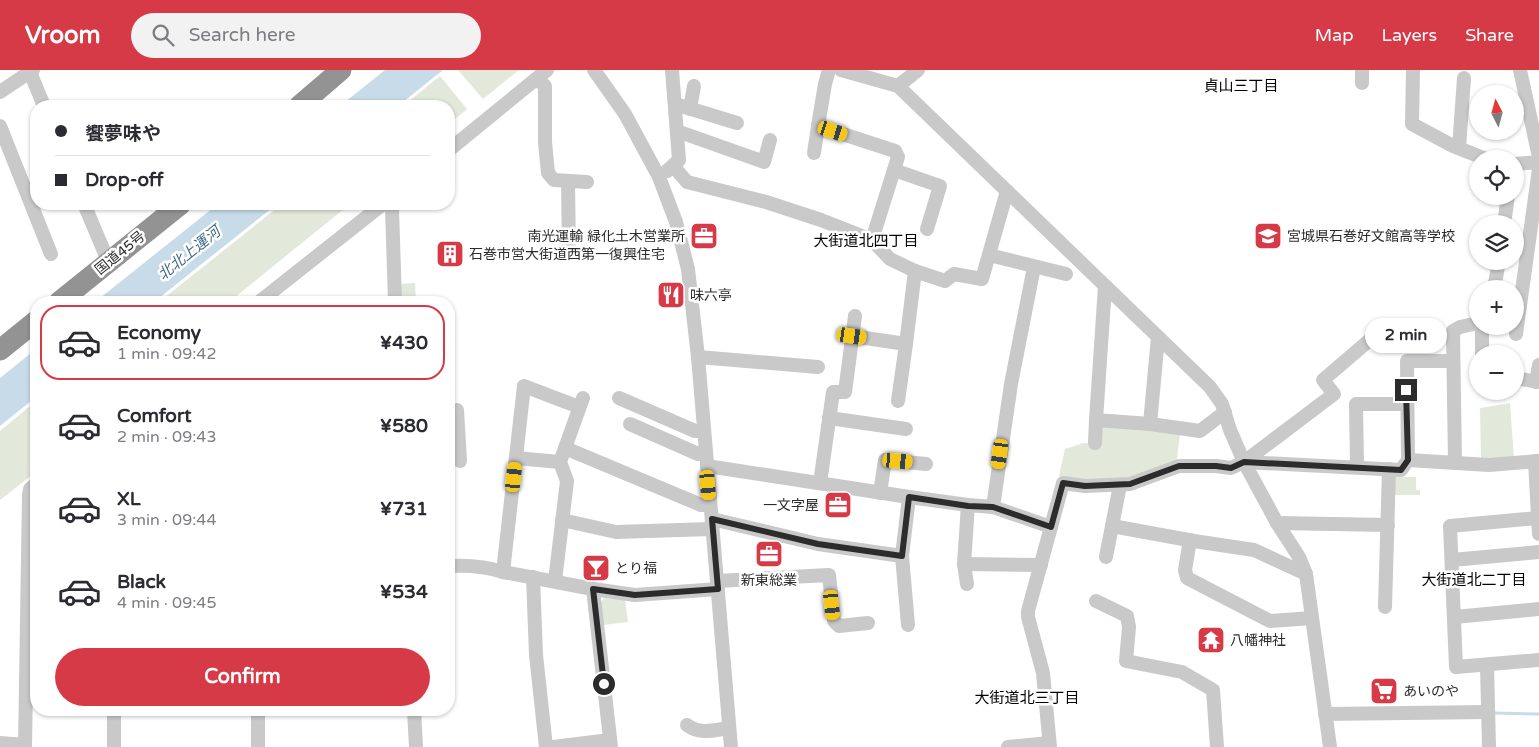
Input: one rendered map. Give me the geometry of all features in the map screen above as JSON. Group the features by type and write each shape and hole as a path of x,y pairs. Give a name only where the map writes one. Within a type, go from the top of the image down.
{"highway":[{"path":"307,100 341,70"},
{"name":"国道45号","path":"67,296 174,210"},
{"path":"0,350 30,326"}],"street":[{"path":"594,70 625,114 658,177 676,222 682,244 692,298 698,357 731,747"},
{"path":"658,177 674,167 679,160 672,70"},
{"path":"814,152 829,70"},
{"path":"898,86 918,70"},
{"path":"1413,70 1412,124 1469,152"},
{"path":"1520,70 1539,157"},
{"path":"847,71 898,86 1210,387 1222,404 1244,462 1299,557 1306,574 1330,747"},
{"path":"0,92 28,72 41,100"},
{"path":"455,145 542,74 545,86 545,142 548,174 554,180 587,182"},
{"path":"1459,148 1464,78"},
{"path":"690,109 694,86"},
{"path":"675,104 737,123"},
{"path":"0,126 30,201"},
{"path":"818,126 895,151 898,157 872,240"},
{"path":"677,131 764,162 770,140"},
{"path":"1524,163 1539,162"},
{"path":"674,167 687,182 766,202 822,220 872,240 890,259 915,271 945,281 954,274 982,279 1007,190"},
{"path":"1524,280 1539,169"},
{"path":"894,170 940,186 927,229"},
{"path":"568,180 568,255"},
{"path":"33,210 51,254"},
{"path":"86,210 108,263"},
{"path":"270,296 377,210"},
{"path":"392,210 395,296"},
{"path":"989,255 1066,274"},
{"path":"993,507 1010,384 1034,267"},
{"path":"898,402 915,271"},
{"path":"1095,443 1105,286"},
{"path":"820,483 834,392 846,392 855,316"},
{"path":"1455,463 1453,331 1469,325"},
{"path":"1008,747 1049,745 1043,672 1028,617 1063,483 1085,486 1130,484 1179,466 1208,465 1231,468 1244,462 1334,394 1323,380 1386,326"},
{"path":"852,336 906,344"},
{"path":"1150,424 1158,337"},
{"path":"698,357 818,367"},
{"path":"1244,462 1401,470 1408,460 1407,361 1453,361"},
{"path":"1524,380 1538,382 1539,366"},
{"path":"503,572 524,386 581,403 560,462 567,481 555,581"},
{"path":"619,398 695,432 704,430"},
{"path":"1358,467 1356,404 1406,404"},
{"path":"457,410 460,461"},
{"path":"1096,420 1150,424 1200,431 1225,412"},
{"path":"830,418 906,429"},
{"path":"630,424 706,459 820,483 968,506 993,507 1051,527"},
{"path":"565,448 701,505 711,518"},
{"path":"516,458 560,462"},
{"path":"880,493 885,460 926,464"},
{"path":"1408,460 1489,464 1537,461 1539,534"},
{"path":"1385,608 1390,469"},
{"path":"1106,557 1120,485"},
{"path":"0,743 25,746 30,489"},
{"path":"908,625 902,556 909,497"},
{"path":"967,584 964,564 968,506"},
{"path":"562,520 616,532 633,533 711,518 818,544 902,556"},
{"path":"1538,518 1450,526 1456,667 1539,660"},
{"path":"1278,523 1388,525"},
{"path":"1112,526 1254,550 1306,574"},
{"path":"1190,540 1185,570 1187,578 1270,621 1312,618"},
{"path":"1452,560 1539,552"},
{"path":"964,564 1041,566"},
{"path":"455,566 489,567 503,572 635,595 717,585 829,575 834,620 839,626 868,622"},
{"path":"533,577 536,655 546,747"},
{"path":"553,747 611,744 593,589"},
{"path":"1096,601 1126,616 1129,627 1126,661 1182,672 1213,690 1217,747"},
{"path":"1454,617 1539,609"},
{"path":"1487,665 1489,747"},
{"path":"1325,714 1487,712"},
{"path":"114,716 114,747"},
{"path":"258,716 258,747"},
{"path":"414,716 416,747"},
{"path":"687,725 694,730 702,731 730,728"}],"green space":[{"path":"458,70 519,70 483,99"},
{"path":"440,76 467,109 455,119 455,100 410,100"},
{"path":"274,210 343,210 236,296 167,296"},
{"path":"415,283 416,296 400,296 399,284"},
{"path":"1510,403 1514,458 1481,459 1480,408"},
{"path":"30,406 30,477 0,500 0,431"},
{"path":"1104,425 1180,434 1176,466 1130,481 1082,483 1059,476 1065,449 1083,443 1098,444 1099,429"},
{"path":"1395,477 1416,477 1416,490 1420,490 1420,495 1395,495"},
{"path":"604,598 625,600 628,622 603,625 600,604"}],"water":[{"path":"385,70 443,70 406,100 348,100"},
{"name":"北北上運河","path":"210,210 269,210 162,296 103,296"},
{"path":"30,354 30,402 0,426 0,378"}],"waterway":[{"path":"1493,713 1539,714"}],"place":[{"name":"南光運輸 緑化土木営業所","path":"704,236"},
{"name":"宮城県石巻好文館高等学校","path":"1268,236"},
{"name":"石巻市営大街道西第一復興住宅","path":"450,254"},
{"name":"味六亭","path":"671,295"},
{"name":"一文字屋","path":"838,505"},
{"name":"新東総業","path":"769,554"},
{"name":"とり福","path":"596,568"},
{"name":"八幡神社","path":"1211,640"},
{"name":"あいのや","path":"1384,691"}],"district":[{"name":"貞山三丁目","path":"1241,86"},
{"name":"大街道北四丁目","path":"866,241"},
{"name":"大街道北二丁目","path":"1474,580"},
{"name":"大街道北三丁目","path":"1027,698"}],"route":[{"path":"604,684 593,589 635,595 718,589 712,519 818,544 902,556 909,497 968,506 993,507 1051,527 1063,483 1085,486 1130,484 1179,466 1200,465 1231,468 1244,462 1401,470 1408,460 1406,390"}]}
